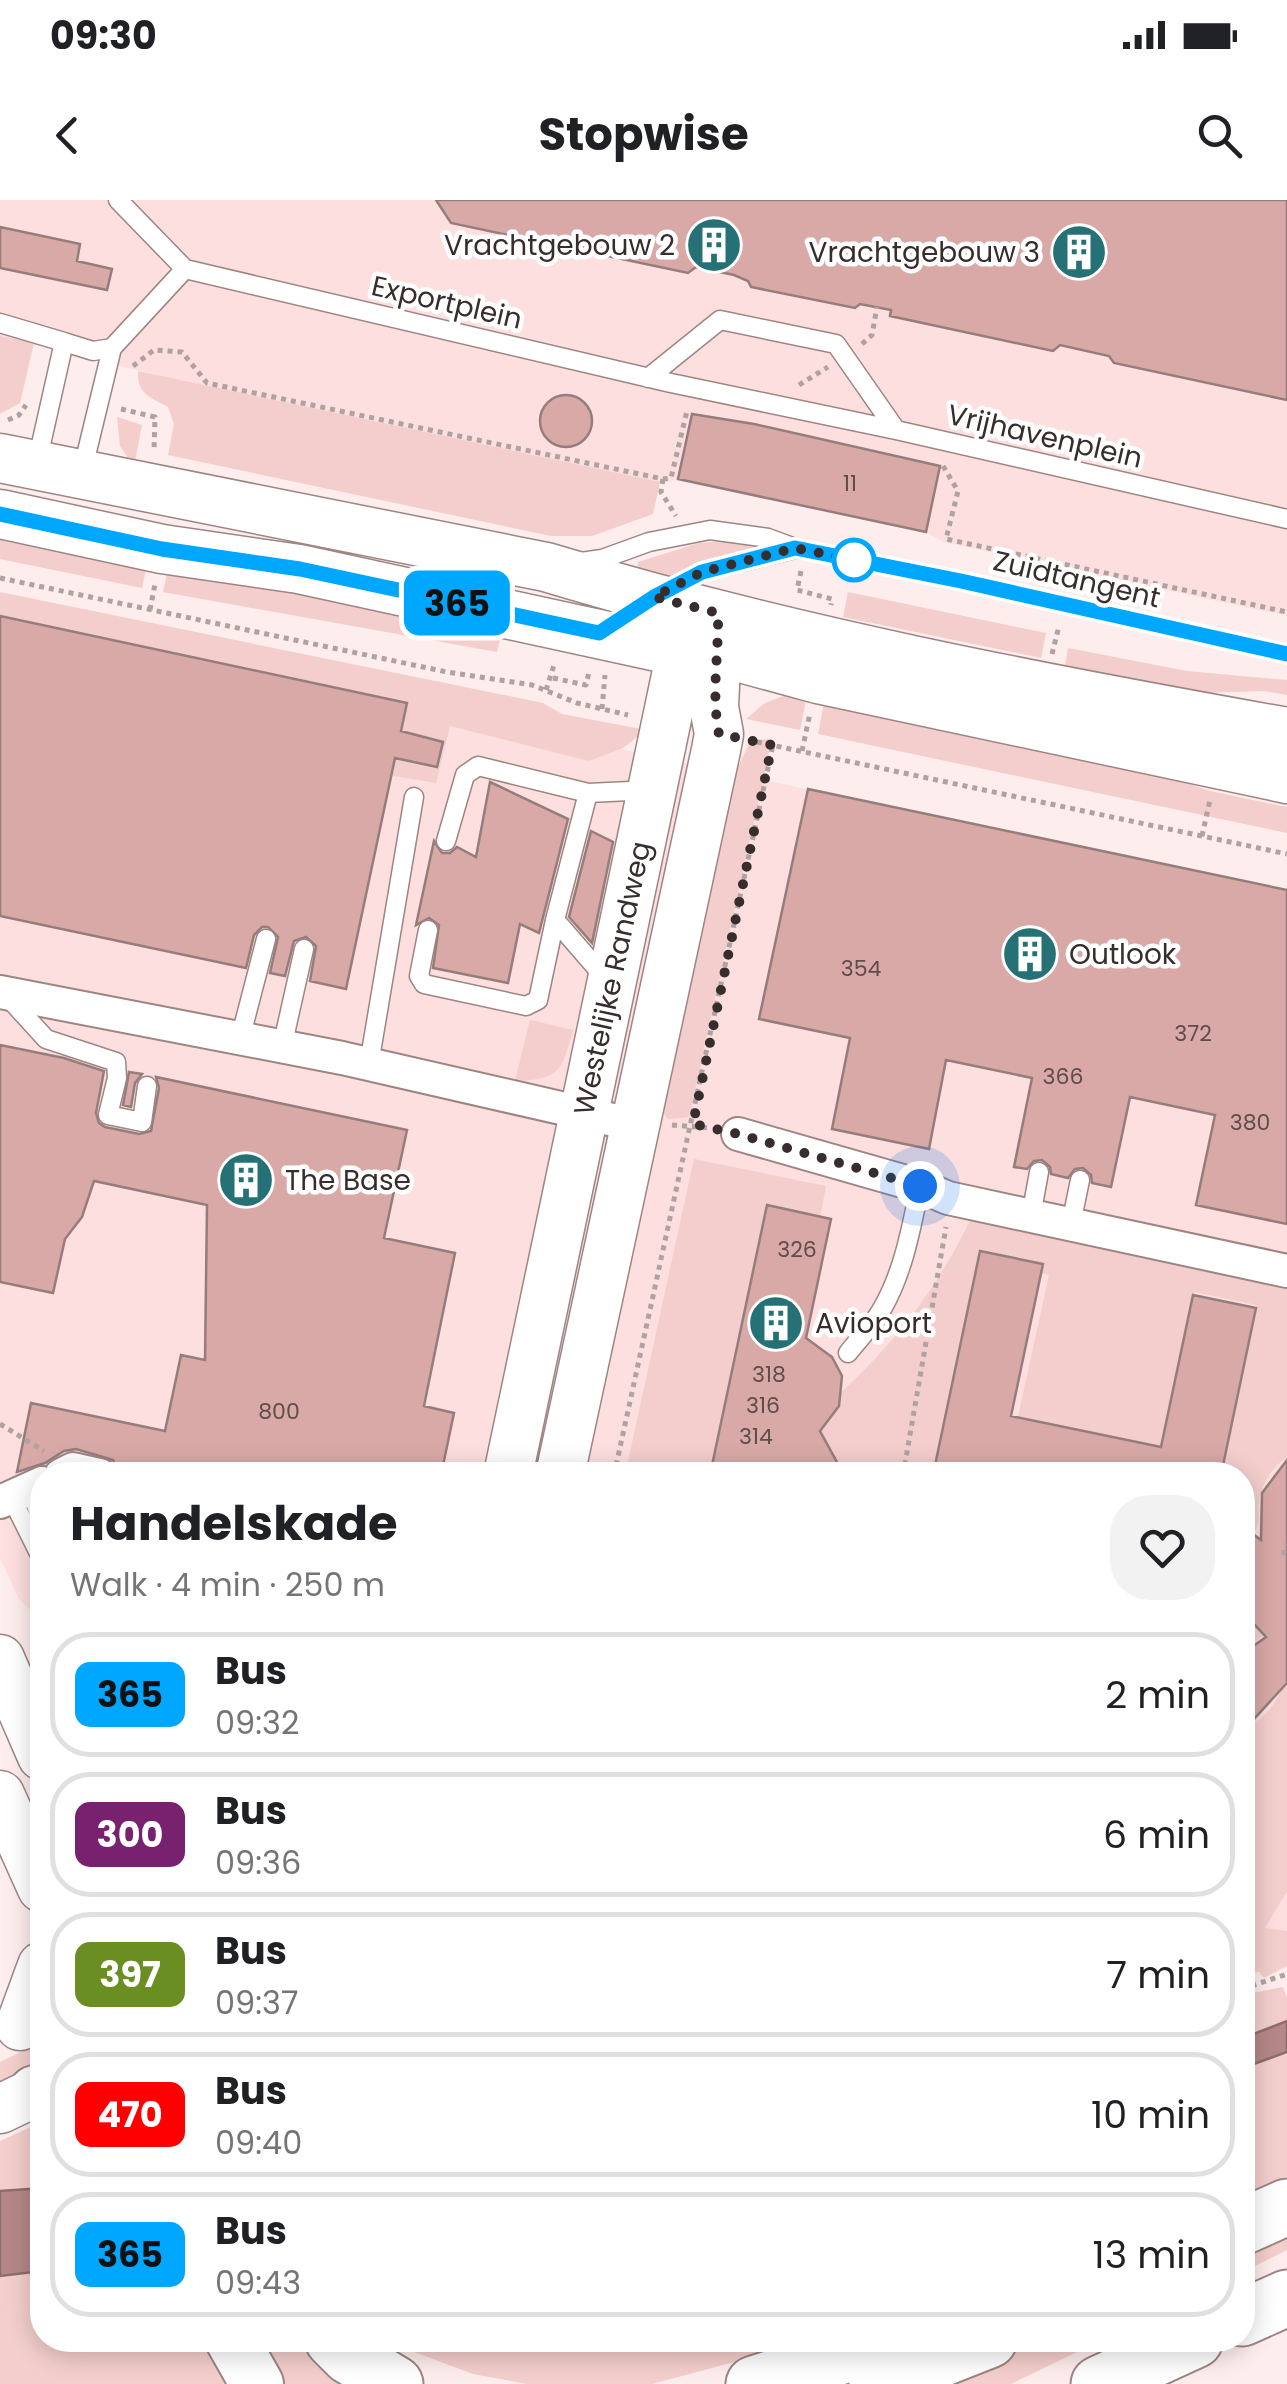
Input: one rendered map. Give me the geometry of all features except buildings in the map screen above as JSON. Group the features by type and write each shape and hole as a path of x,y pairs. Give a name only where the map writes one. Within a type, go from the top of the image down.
{"highway":[{"path":"1255,2221 1287,2207"},
{"path":"1255,2312 1287,2298"},
{"path":"345,2352 395,2384"},
{"path":"754,2384 854,2352"},
{"path":"877,2384 958,2352"},
{"path":"1099,2384 1169,2352"}],"main road":[{"path":"239,2352 257,2384"}],"street":[{"path":"31,520 18,462 546,568 606,644"},
{"path":"31,520 82,476"},
{"path":"31,520 162,549 300,569 606,644 706,639 1287,732"},
{"path":"606,644 706,639 818,679 1287,779"},
{"name":"Westelijke Randweg","path":"511,1462 666,722 706,639"},
{"name":"Westelijke Randweg","path":"706,639 719,734"},
{"name":"Westelijke Randweg","path":"563,1462 719,734 741,702 760,690 778,682 818,679"},
{"path":"2,992 369,1064 636,1125"},
{"path":"738,1134 934,1192 1287,1271"},
{"path":"0,1660 30,1729"},
{"path":"0,1795 30,1861"},
{"path":"21,2027 30,2001"}],"lane":[{"path":"82,476 112,348 184,270 118,200"},
{"name":"Exportplein","path":"184,270 791,408"},
{"path":"648,378 720,320 836,344 896,430"},
{"path":"0,323 92,351 112,348"},
{"path":"18,462 64,342"},
{"name":"Vrijhavenplein","path":"791,408 1287,519"},
{"name":"Zuidtangent","path":"546,568 602,559 649,542 710,530 768,538 795,548 1287,654"},
{"name":"Zuidtangent","path":"606,644 702,572 795,548"},
{"path":"446,841 465,776 478,766 588,793 652,790"},
{"path":"428,930 420,981 526,1006 538,1000 588,793"},
{"path":"369,1064 414,797"},
{"path":"555,920 611,984"},
{"path":"240,1040 266,940"},
{"path":"282,1047 304,948"},
{"path":"2,992 46,1039 116,1062 117,1078 108,1115 142,1122 147,1086"},
{"path":"1031,1216 1039,1172"},
{"path":"1071,1224 1080,1180"},
{"path":"848,1354 881,1312 934,1192"},
{"path":"21,1493 30,1521"},
{"path":"221,2352 237,2384"}],"path":[{"path":"130,380 133,365 154,350 182,352 208,383 662,481 671,478 688,408"},
{"path":"124,410 127,395"},
{"path":"941,462 958,490 946,539 1287,612"},
{"path":"662,481 665,502 676,516 686,514"},
{"path":"0,578 428,668 507,680 576,703 666,722"},
{"path":"1049,667 1059,622"},
{"path":"553,678 586,685 606,644"},
{"path":"546,690 551,664 606,644"},
{"path":"719,734 1287,854"},
{"path":"617,1462 772,745"},
{"path":"1202,836 1212,794 1219,796"},
{"path":"636,1125 693,1124 738,1134"},
{"path":"906,1462 926,1358 934,1192"},
{"path":"0,1424 60,1462"},
{"path":"1284,1555 1287,1544"},
{"path":"1255,1985 1287,1974"}],"shaded area":[{"path":"0,200 1287,200 1287,616 944,542 926,532 678,479 662,483 181,381 0,336"},
{"path":"0,336 34,343 20,403 0,414"},
{"path":"138,371 660,482 653,514 592,536 551,536 168,455 174,424 168,407 142,390"},
{"path":"117,417 142,425 134,467 120,446"},
{"path":"0,525 149,555 142,588 0,559"},
{"path":"740,540 776,548 738,551 659,583 636,582 638,562 699,543"},
{"path":"170,560 502,630 497,652 163,592"},
{"path":"0,592 543,703 562,714 646,730 623,748 589,761 450,726 436,783 388,775 403,702 0,616"},
{"path":"848,592 1046,633 1041,658 843,617"},
{"path":"0,616 1287,892 1287,1962 1255,1935 1255,1462 30,1462 30,1610 19,1599 0,1558"},
{"path":"1068,648 1187,671 1287,680 1287,695 1264,691 1198,693 1065,665"},
{"path":"786,695 807,695 800,730 746,719 765,703"},
{"path":"825,698 1118,760 1210,791 1287,807 1287,833 818,734"},
{"path":"772,739 689,1117 668,1119 658,1106 735,773 751,740"},
{"path":"530,1020 573,1030 556,1070 541,1078 515,1081"},
{"path":"694,1159 826,1186 795,1351 826,1406 909,1319 972,1216 1287,1282 1287,1457 1263,1487 1255,1530 1255,1462 1224,1462 1256,1305 1195,1292 1160,1462 1087,1462 1011,1448 1049,1275 1000,1264 957,1462 628,1462"},
{"path":"1255,1624 1265,1635 1255,1641"},
{"path":"1287,1673 1287,1891 1265,1928 1287,1931 1287,1966 1264,1978 1255,1972 1255,1722 1272,1707"},
{"path":"1283,1987 1287,2021 1255,2033 1255,1993"},
{"path":"1287,2021 1287,2052 1255,2064 1255,2033"},
{"path":"30,2048 30,2079 0,2093 0,2062"},
{"path":"1287,2052 1287,2176 1255,2189 1255,2063"},
{"path":"30,2127 30,2189 0,2191 0,2141"},
{"path":"30,2189 30,2272 0,2276 0,2191"},
{"path":"1287,2239 1287,2250 1255,2266 1255,2251"},
{"path":"30,2272 30,2352 214,2352 229,2384 0,2384 0,2276"},
{"path":"247,2352 311,2352 346,2384 265,2384"},
{"path":"414,2352 771,2352 652,2384 527,2384 473,2374"},
{"path":"993,2352 1077,2352 1011,2384 910,2384"}],"bus line":[{"name":"365","path":"0,514 162,549 300,569 599,633 702,572 795,548 1287,654"}],"place":[{"name":"Vrachtgebouw 2","path":"714,245"},
{"name":"Vrachtgebouw 3","path":"1079,252"},
{"name":"Outlook","path":"1030,954"},
{"name":"The Base","path":"246,1180"},
{"name":"Avioport","path":"776,1323"}],"route":[{"path":"854,560 795,548 702,572 654,597 718,613 714,708 719,734 772,745 693,1124 920,1186"}]}
